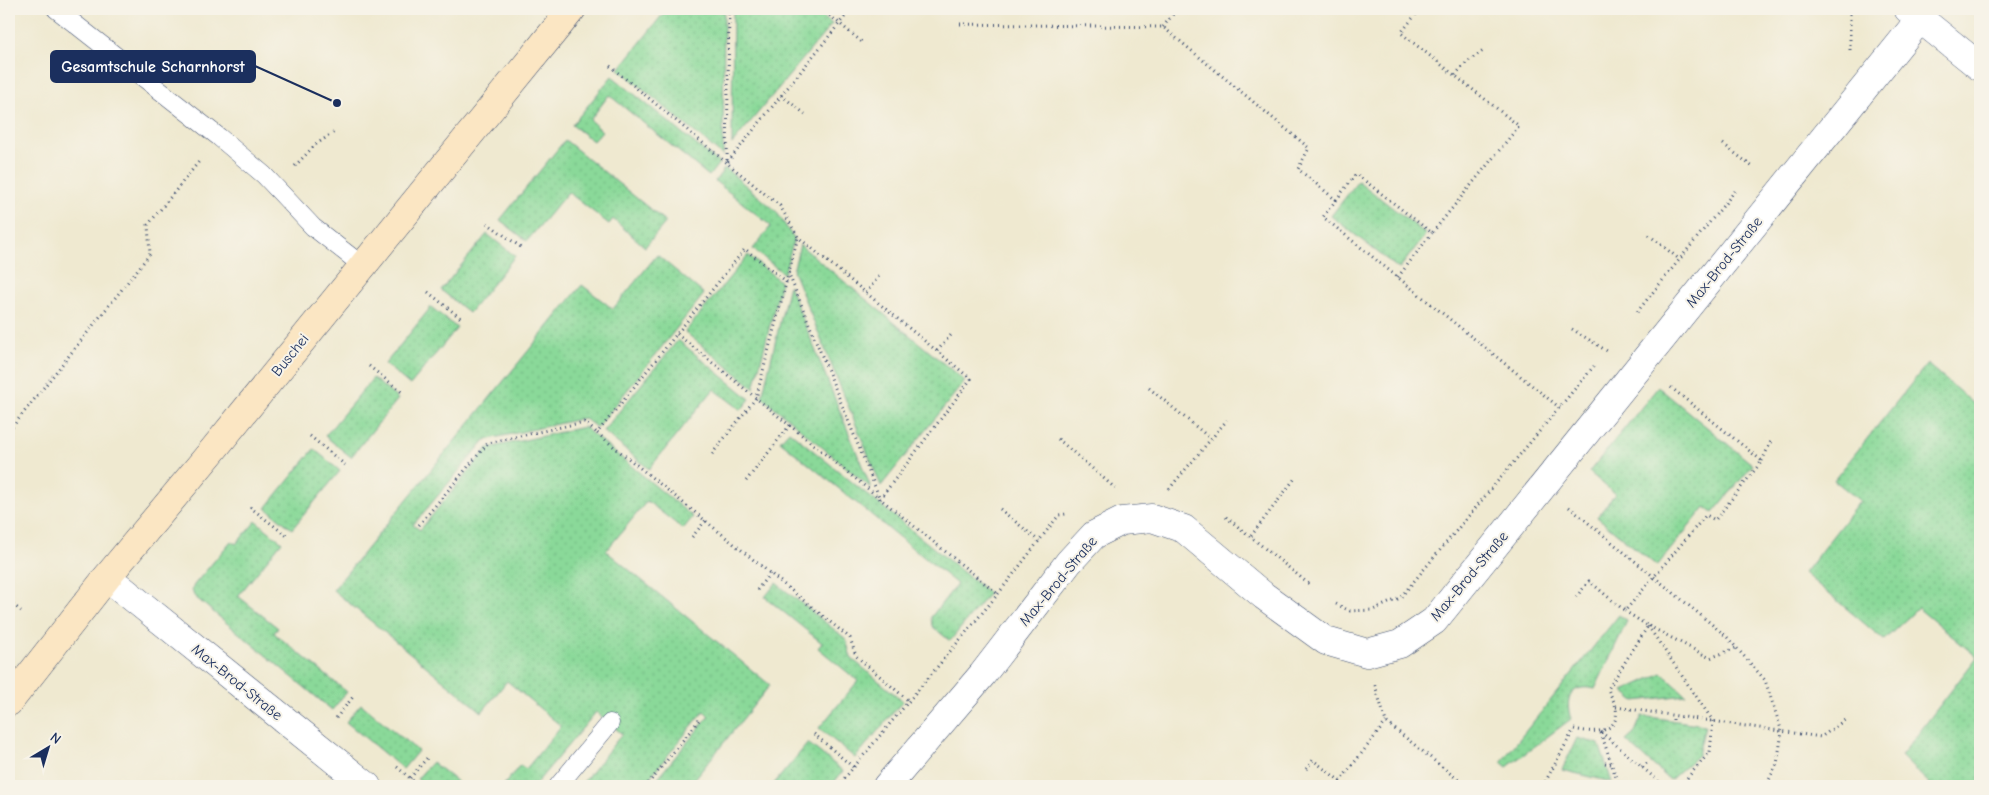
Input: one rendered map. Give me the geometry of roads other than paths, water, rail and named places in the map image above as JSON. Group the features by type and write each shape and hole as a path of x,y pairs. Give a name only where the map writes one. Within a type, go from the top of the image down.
{"street":[{"name":"Buschei","path":"9,702 107,577 572,9"},
{"path":"1914,14 1980,67"},
{"name":"Max-Brod-Straße","path":"887,786 982,675 1069,562 1094,535 1122,521 1152,518 1184,529 1264,596 1326,641 1367,653 1400,644 1434,622 1642,364 1914,14"},
{"name":"Max-Brod-Straße","path":"107,577 367,786"}],"lane":[{"path":"56,9 219,137 264,175 313,227 363,266"},
{"path":"558,786 610,723"}],"place":[{"name":"Gesamtschule Scharnhorst","path":"337,103"}]}
